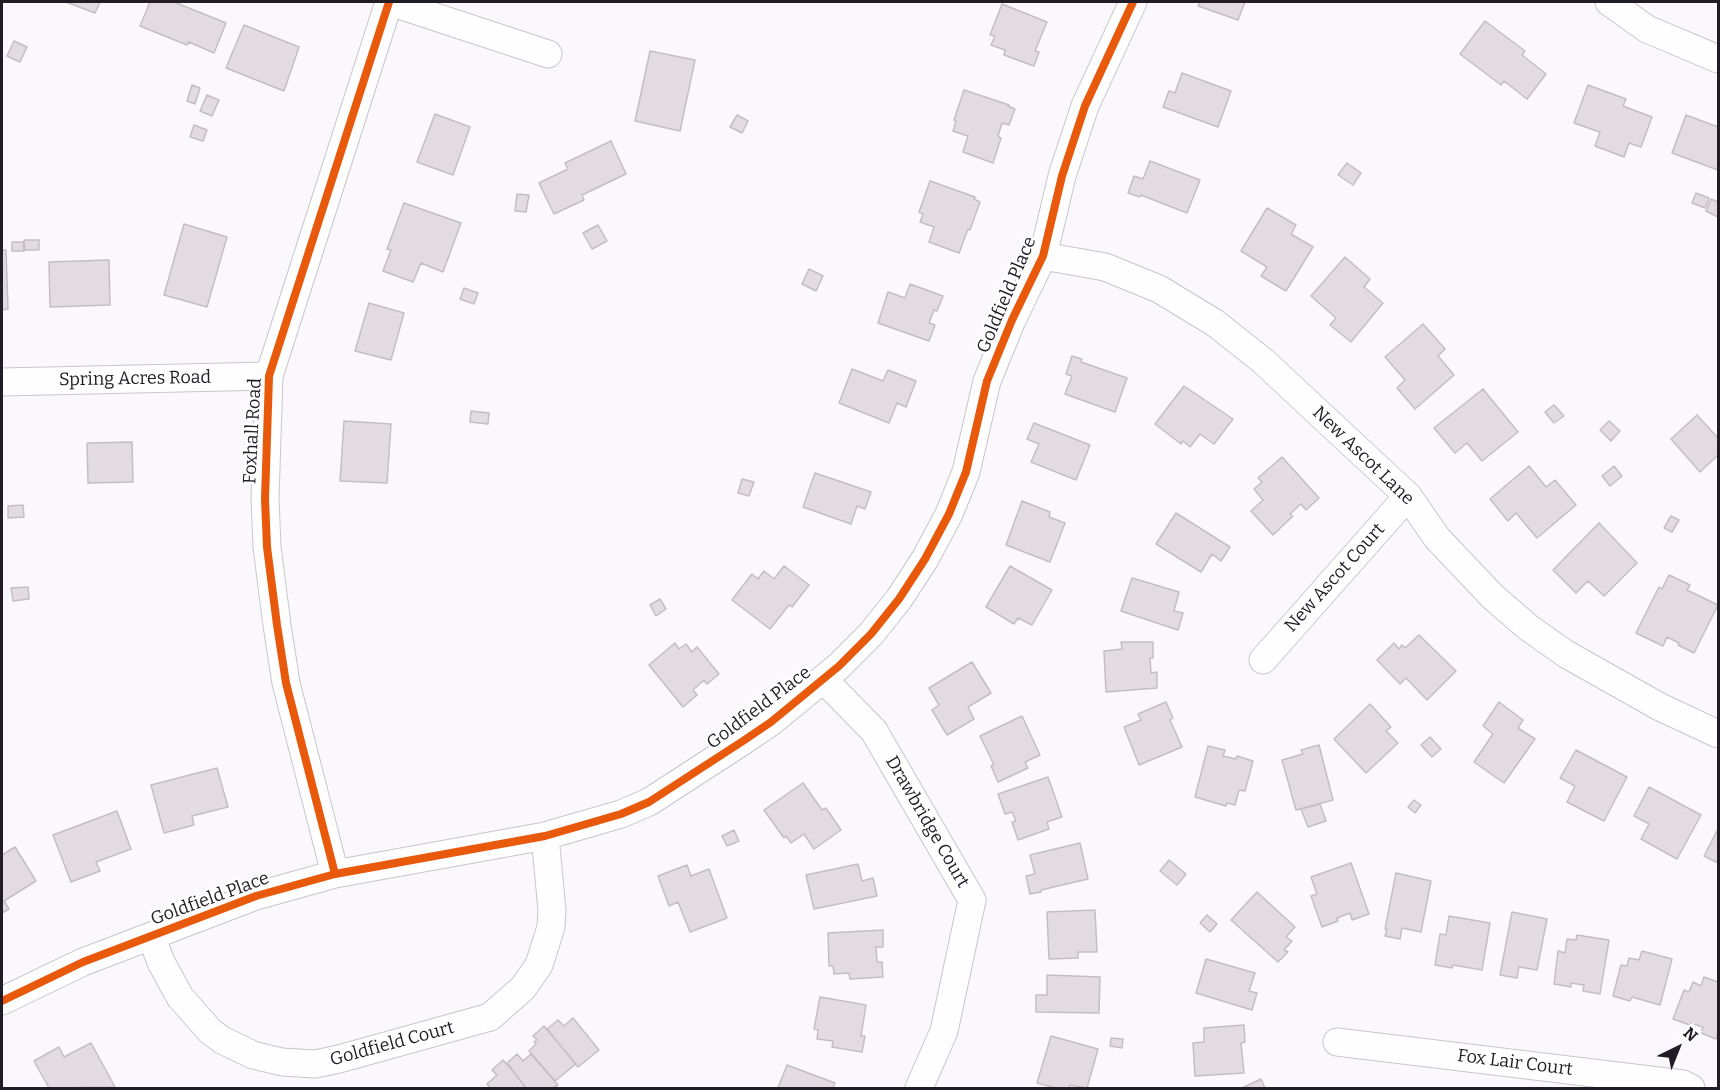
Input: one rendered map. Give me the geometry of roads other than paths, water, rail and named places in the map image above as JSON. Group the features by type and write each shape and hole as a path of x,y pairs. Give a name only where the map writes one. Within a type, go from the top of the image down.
{"street":[{"path":"390,2 548,54"},
{"name":"Foxhall Road","path":"335,874 286,683 274,603 267,547 265,499 269,376 390,2"},
{"name":"Goldfield Place","path":"2,1001 83,962 256,896 335,874 545,836 621,814 649,802 743,741 823,679 871,634 900,599 949,514 966,472 987,381 1012,320 1043,256 1062,176 1085,106 1133,2"},
{"path":"1609,2 1647,29 1719,59"},
{"name":"New Ascot Lane","path":"1043,256 1105,267 1159,289 1215,323 1263,361 1408,496 1437,538 1493,597 1529,628 1566,654 1660,707 1719,734"},
{"name":"Spring Acres Road","path":"2,382 269,376"},
{"name":"New Ascot Court","path":"1263,660 1408,496"},
{"name":"Drawbridge Court","path":"823,679 874,731 972,900 944,1032 919,1089"},
{"name":"Goldfield Court","path":"151,936 161,962 180,997 210,1031 222,1040 253,1055 282,1062 315,1064 339,1059 490,1017 523,988 539,965 551,927 552,910 545,836"},
{"name":"Fox Lair Court","path":"1337,1042 1683,1084 1690,1089"}]}
